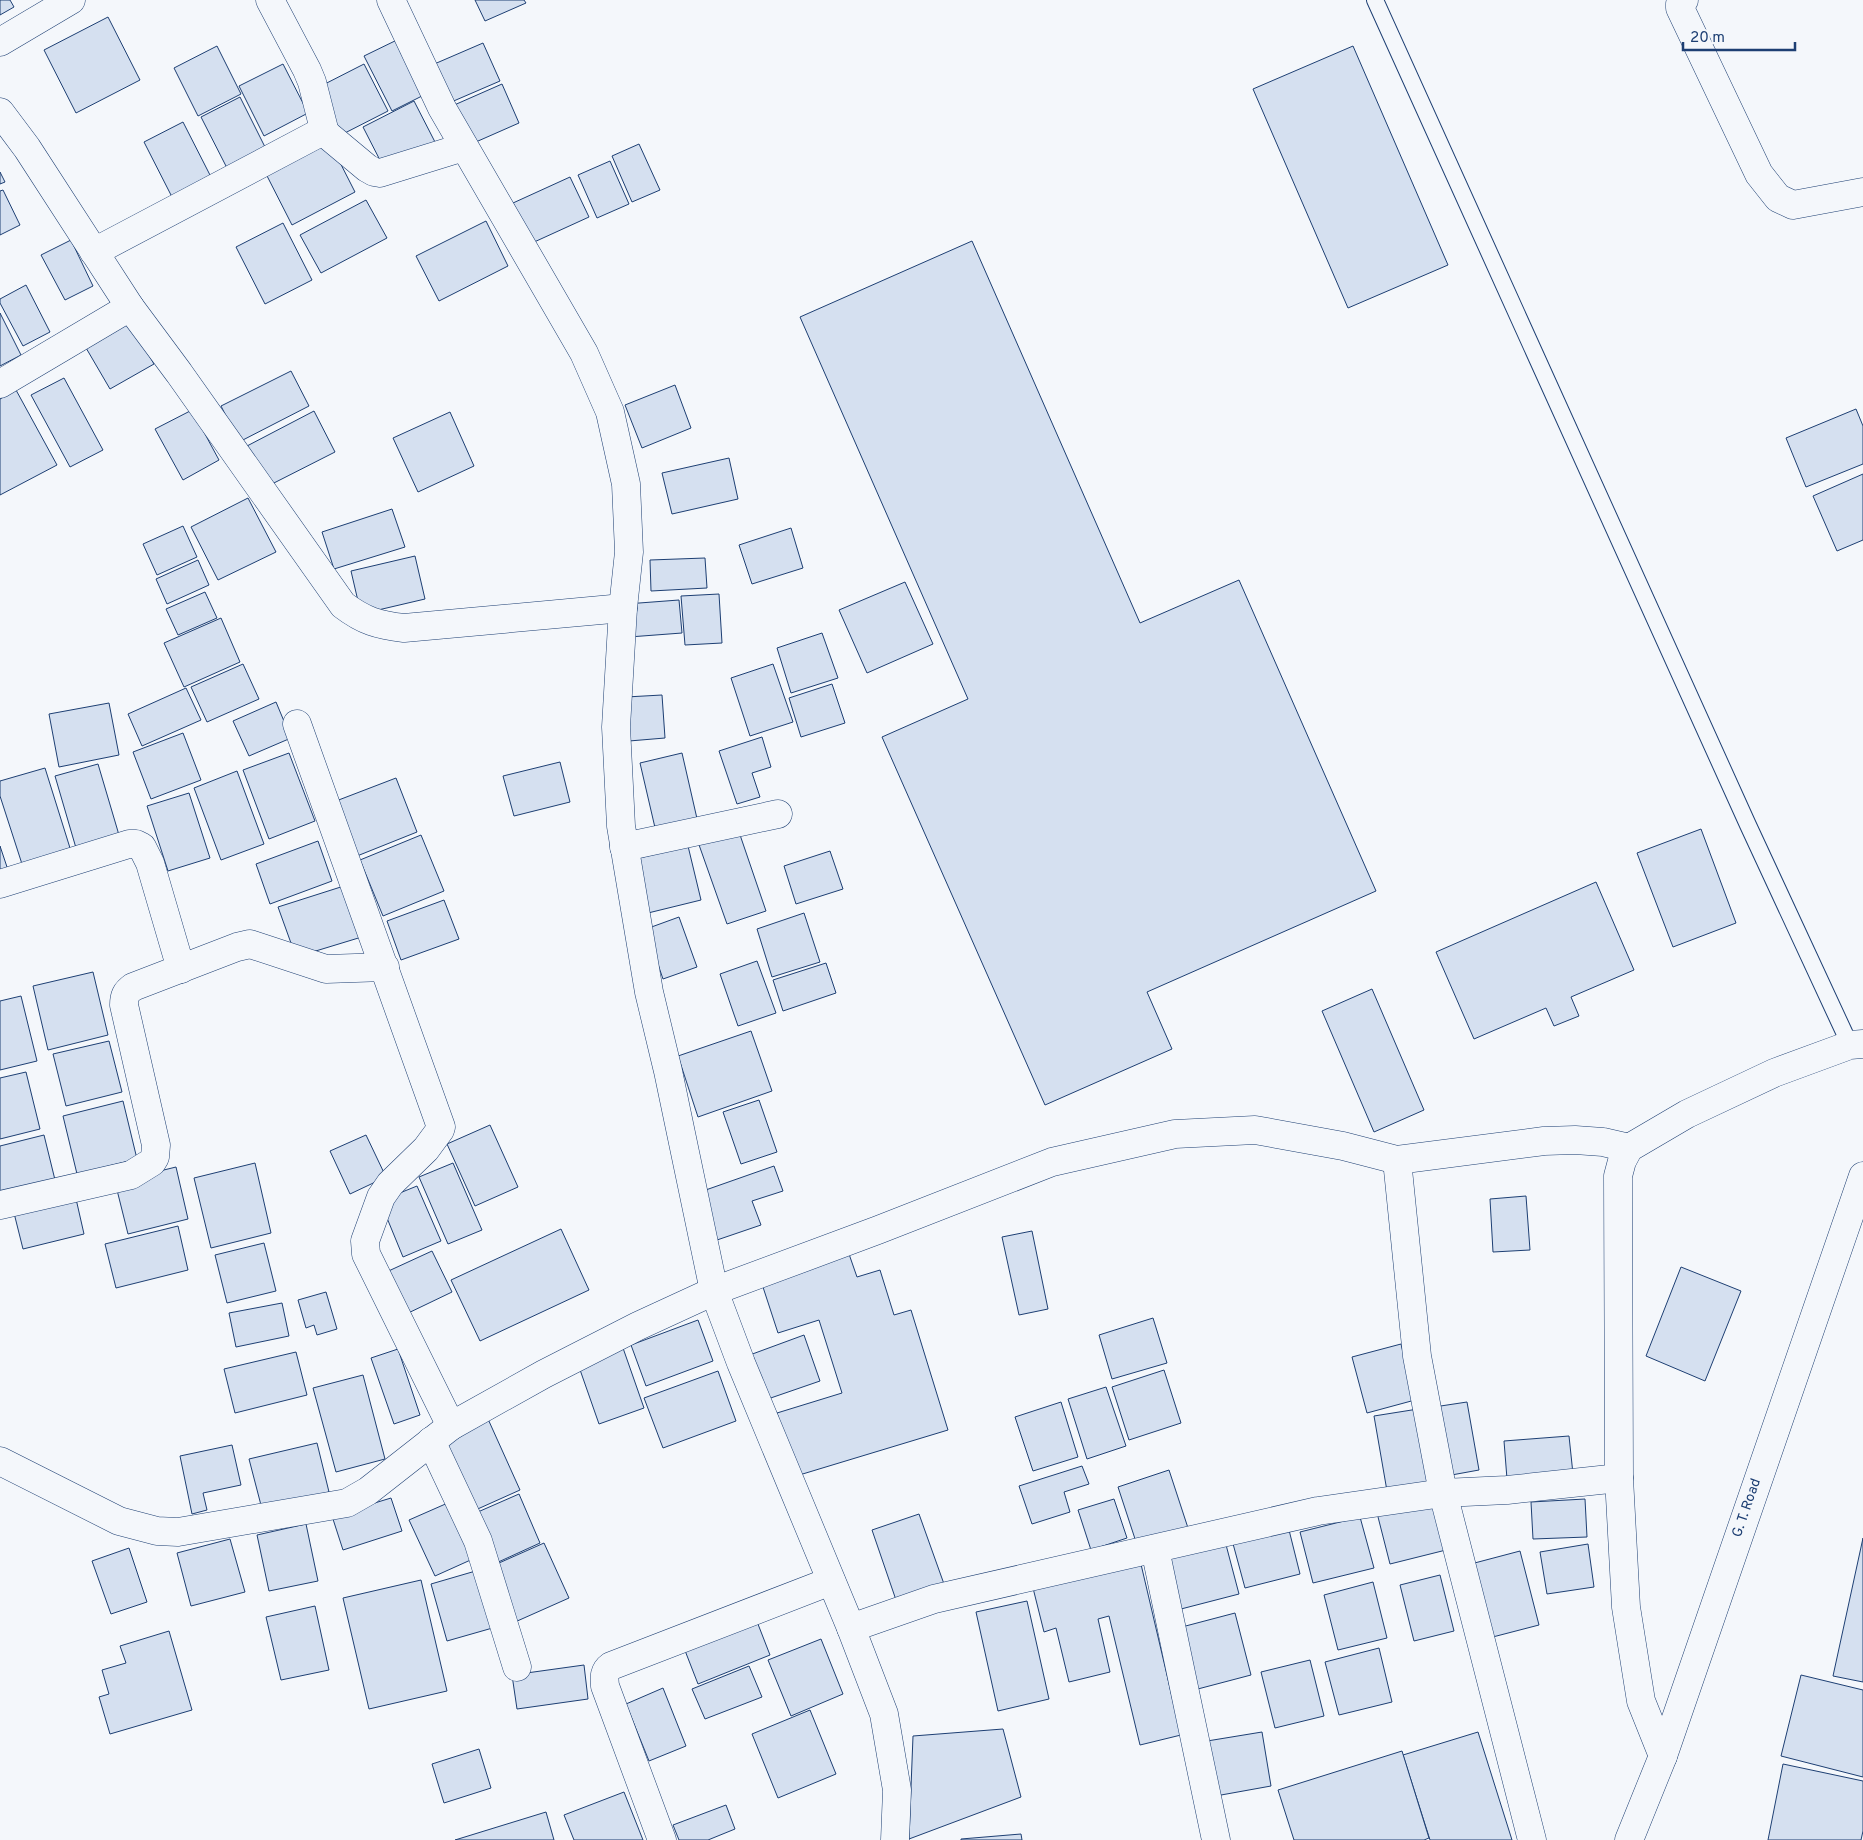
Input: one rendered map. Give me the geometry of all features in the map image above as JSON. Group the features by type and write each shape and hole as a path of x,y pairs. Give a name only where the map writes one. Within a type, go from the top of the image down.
{"street":[{"path":"0,42 34,9 71,0"},
{"path":"270,0 312,82 325,133 367,168 380,173 464,147"},
{"path":"391,0 442,108 584,353 610,412 626,484 629,552 623,608 616,727 621,826 649,992 668,1071 714,1291 741,1363 851,1628 884,1714 897,1790 895,1840"},
{"path":"1684,0 1680,4 1680,8 1755,166 1778,198 1793,206 1863,192"},
{"path":"0,112 27,148 130,307 185,381 343,605 353,613 365,620 380,625 404,628 623,608"},
{"path":"94,252 313,135 325,133"},
{"path":"0,384 130,307"},
{"path":"296,724 441,1127 426,1149 390,1184 381,1198 364,1245 366,1254 441,1434 478,1541 517,1668"},
{"path":"624,847 778,814"},
{"path":"0,884 129,844 136,844 142,847 150,863 181,969"},
{"path":"0,1205 131,1175 152,1162 155,1157 156,1145 124,1005 124,997 133,987 250,944 326,969 385,967"},
{"path":"1663,1756 1641,1701 1626,1607 1619,1478 1618,1176 1622,1161 1629,1148 1688,1114 1774,1073 1857,1045"},
{"path":"0,1461 119,1521 157,1532 178,1532 347,1503 363,1494 441,1434 544,1374 638,1326 714,1291 1052,1162 1175,1134 1256,1130 1343,1146 1398,1160 1544,1141 1575,1140 1603,1142 1629,1148"},
{"path":"1398,1160 1417,1356 1443,1493 1532,1840"},
{"name":"G. T. Road","path":"1630,1840 1663,1756 1863,1176"},
{"path":"851,1628 934,1599 1318,1511 1443,1493 1507,1490 1619,1478"},
{"path":"1155,1549 1216,1840"},
{"path":"662,1840 605,1686 604,1678 608,1668 831,1581"}],"lane":[{"path":"1374,0 1748,825 1857,1045"}],"building":[{"path":"0,0 10,0 14,7 0,15"},
{"path":"475,0 524,0 526,3 485,21"},
{"path":"108,17 140,80 76,113 44,50"},
{"path":"401,38 428,93 392,111 364,56"},
{"path":"483,43 500,81 449,103 432,65"},
{"path":"217,46 241,94 198,116 174,68"},
{"path":"1353,46 1448,265 1348,308 1253,89"},
{"path":"283,64 308,113 264,136 239,86"},
{"path":"364,64 388,111 339,136 315,89"},
{"path":"502,84 519,123 469,145 452,106"},
{"path":"240,97 267,151 228,170 201,117"},
{"path":"414,101 435,142 384,168 363,127"},
{"path":"183,122 211,177 172,197 144,142"},
{"path":"327,137 355,192 292,225 264,170"},
{"path":"639,144 660,190 632,202 612,156"},
{"path":"610,161 629,204 597,218 578,175"},
{"path":"0,172 5,182 0,184"},
{"path":"570,177 589,217 532,243 513,203"},
{"path":"3,190 20,225 0,235 0,191"},
{"path":"366,200 387,238 321,273 300,235"},
{"path":"486,221 508,266 439,301 416,256"},
{"path":"283,223 312,280 265,304 236,247"},
{"path":"71,240 93,286 65,300 41,255"},
{"path":"972,241 1140,623 1239,580 1376,891 1147,992 1172,1049 1045,1105 882,737 968,699 800,317"},
{"path":"26,285 50,332 23,346 0,303 0,299"},
{"path":"0,313 21,355 0,366"},
{"path":"126,316 154,364 110,389 82,341"},
{"path":"291,371 309,406 239,442 221,406"},
{"path":"64,378 103,450 70,467 31,395"},
{"path":"675,385 691,428 642,448 625,405"},
{"path":"16,390 57,465 0,495 0,399"},
{"path":"1856,409 1863,426 1863,464 1806,487 1786,438"},
{"path":"192,410 219,460 183,480 155,429"},
{"path":"314,411 335,452 268,486 247,446"},
{"path":"450,412 474,466 418,492 393,438"},
{"path":"729,458 738,499 672,514 662,473"},
{"path":"1863,474 1863,540 1837,551 1813,496"},
{"path":"248,498 276,552 218,580 191,527"},
{"path":"392,509 405,547 334,569 322,532"},
{"path":"183,526 197,557 157,575 143,544"},
{"path":"791,528 803,568 752,584 739,545"},
{"path":"415,556 425,599 361,614 351,571"},
{"path":"705,558 707,588 651,591 650,560"},
{"path":"198,560 209,585 167,604 156,579"},
{"path":"905,582 933,644 867,673 839,610"},
{"path":"205,592 217,618 178,635 166,609"},
{"path":"719,594 722,643 685,645 681,596"},
{"path":"679,600 682,633 629,637 626,604"},
{"path":"221,618 240,662 184,687 164,643"},
{"path":"822,633 838,678 791,693 777,648"},
{"path":"243,664 259,699 207,722 191,687"},
{"path":"773,664 793,722 750,736 731,678"},
{"path":"832,684 845,723 801,737 789,698"},
{"path":"186,688 201,720 142,746 128,714"},
{"path":"662,695 665,738 629,741 626,697"},
{"path":"276,702 291,738 249,756 233,721"},
{"path":"109,703 119,755 59,767 49,714"},
{"path":"183,733 201,780 151,799 133,752"},
{"path":"762,737 771,767 752,773 760,797 737,804 719,751"},
{"path":"289,753 315,821 269,839 243,770"},
{"path":"682,753 698,823 656,832 640,763"},
{"path":"560,762 570,802 514,816 503,776"},
{"path":"98,764 119,835 76,848 55,776"},
{"path":"45,768 70,848 22,864 0,796 0,781"},
{"path":"237,771 264,844 221,860 194,788"},
{"path":"396,778 417,832 357,856 336,801"},
{"path":"189,793 210,858 168,871 147,806"},
{"path":"738,829 766,911 727,924 698,842"},
{"path":"1701,829 1736,923 1673,947 1637,853"},
{"path":"421,835 444,891 383,916 360,860"},
{"path":"318,841 332,881 270,904 256,864"},
{"path":"0,846 9,873 0,876"},
{"path":"688,846 701,900 648,913 635,859"},
{"path":"830,851 843,889 796,904 784,866"},
{"path":"1596,882 1634,970 1571,997 1579,1016 1554,1026 1546,1008 1474,1039 1436,952"},
{"path":"347,885 365,936 296,957 278,907"},
{"path":"444,900 459,939 401,960 387,921"},
{"path":"804,913 820,962 772,977 757,929"},
{"path":"679,917 697,967 663,979 646,929"},
{"path":"757,961 776,1013 738,1026 720,974"},
{"path":"826,963 836,993 783,1011 773,980"},
{"path":"93,972 108,1035 48,1050 33,986"},
{"path":"1372,989 1424,1110 1374,1132 1322,1011"},
{"path":"21,996 37,1061 0,1070 0,1001"},
{"path":"751,1031 772,1091 698,1117 678,1056"},
{"path":"109,1041 122,1092 66,1106 53,1054"},
{"path":"26,1072 40,1129 0,1139 0,1078"},
{"path":"759,1100 777,1152 741,1164 723,1112"},
{"path":"123,1101 137,1159 77,1174 63,1116"},
{"path":"490,1125 518,1187 475,1206 447,1144"},
{"path":"44,1135 56,1184 0,1198 0,1146"},
{"path":"366,1135 386,1177 350,1194 330,1151"},
{"path":"255,1163 271,1233 211,1248 194,1178"},
{"path":"453,1163 482,1230 448,1244 419,1177"},
{"path":"774,1166 783,1191 752,1201 761,1225 717,1240 700,1192"},
{"path":"176,1167 188,1219 128,1234 115,1182"},
{"path":"417,1186 441,1241 403,1257 380,1201"},
{"path":"74,1190 84,1234 23,1249 12,1205"},
{"path":"1526,1196 1530,1250 1493,1252 1490,1199"},
{"path":"178,1226 188,1270 116,1288 105,1244"},
{"path":"561,1229 589,1290 480,1341 451,1280"},
{"path":"1032,1231 1048,1309 1019,1315 1002,1237"},
{"path":"264,1243 276,1291 227,1303 215,1255"},
{"path":"432,1251 452,1292 402,1316 382,1274"},
{"path":"849,1254 857,1277 880,1270 894,1315 911,1310 948,1430 796,1476 777,1413 842,1393 819,1320 778,1333 761,1281"},
{"path":"1681,1267 1741,1291 1705,1381 1646,1356"},
{"path":"326,1292 337,1329 317,1335 314,1325 306,1328 298,1300"},
{"path":"282,1303 289,1336 236,1347 229,1313"},
{"path":"1153,1318 1167,1363 1112,1379 1099,1335"},
{"path":"698,1320 713,1361 646,1386 631,1345"},
{"path":"804,1335 820,1381 762,1401 747,1356"},
{"path":"1401,1344 1415,1400 1367,1413 1352,1357"},
{"path":"623,1348 644,1408 599,1424 578,1364"},
{"path":"398,1349 420,1415 394,1424 371,1358"},
{"path":"296,1352 307,1395 235,1413 224,1369"},
{"path":"1164,1370 1181,1423 1129,1440 1112,1387"},
{"path":"718,1371 736,1421 663,1448 644,1398"},
{"path":"363,1375 385,1459 336,1472 313,1388"},
{"path":"1106,1387 1126,1446 1087,1459 1068,1399"},
{"path":"1061,1402 1078,1457 1033,1471 1015,1417"},
{"path":"1467,1402 1479,1470 1446,1476 1434,1407"},
{"path":"1418,1409 1431,1484 1387,1491 1374,1416"},
{"path":"488,1419 520,1490 471,1512 439,1442"},
{"path":"1569,1436 1573,1474 1507,1479 1504,1441"},
{"path":"317,1443 329,1492 262,1509 249,1459"},
{"path":"232,1445 241,1485 203,1493 207,1510 192,1514 180,1456"},
{"path":"1082,1466 1089,1484 1064,1492 1070,1512 1032,1524 1019,1486"},
{"path":"1169,1470 1189,1531 1138,1548 1118,1487"},
{"path":"519,1494 540,1543 494,1564 471,1515"},
{"path":"391,1498 402,1531 343,1550 332,1516"},
{"path":"1114,1499 1127,1538 1091,1550 1078,1510"},
{"path":"1437,1499 1450,1549 1390,1564 1377,1513"},
{"path":"1585,1499 1587,1537 1533,1539 1531,1502"},
{"path":"450,1502 475,1558 435,1576 409,1520"},
{"path":"919,1514 944,1584 896,1600 872,1530"},
{"path":"1360,1517 1374,1568 1313,1583 1300,1532"},
{"path":"306,1524 318,1581 269,1591 257,1535"},
{"path":"1288,1526 1300,1574 1245,1588 1232,1540"},
{"path":"1863,1538 1863,1682 1833,1676"},
{"path":"230,1539 245,1592 191,1606 177,1553"},
{"path":"1225,1541 1239,1594 1181,1609 1167,1556"},
{"path":"544,1543 569,1598 515,1622 490,1567"},
{"path":"1588,1544 1594,1587 1547,1594 1540,1552"},
{"path":"129,1548 147,1602 111,1614 92,1561"},
{"path":"1520,1551 1539,1625 1485,1639 1467,1565"},
{"path":"1140,1560 1181,1735 1140,1745 1109,1616 1098,1619 1110,1672 1069,1682 1056,1628 1044,1632 1032,1584"},
{"path":"479,1570 496,1627 447,1641 431,1584"},
{"path":"1440,1575 1454,1631 1414,1641 1400,1585"},
{"path":"421,1580 447,1691 369,1709 343,1598"},
{"path":"1373,1582 1387,1638 1338,1650 1324,1595"},
{"path":"1027,1601 1049,1699 998,1711 976,1612"},
{"path":"315,1606 329,1670 281,1680 266,1617"},
{"path":"1235,1613 1251,1675 1194,1690 1178,1628"},
{"path":"756,1619 770,1655 698,1684 684,1648"},
{"path":"169,1631 192,1710 110,1734 99,1697 109,1694 102,1670 126,1663 120,1646"},
{"path":"821,1639 843,1694 791,1716 768,1660"},
{"path":"1379,1648 1392,1702 1339,1715 1325,1662"},
{"path":"1310,1660 1324,1716 1275,1728 1261,1672"},
{"path":"584,1665 588,1699 517,1709 512,1675"},
{"path":"749,1666 762,1697 705,1719 692,1689"},
{"path":"1801,1675 1863,1690 1863,1777 1781,1756"},
{"path":"663,1688 686,1746 649,1761 626,1704"},
{"path":"810,1710 836,1774 778,1798 752,1734"},
{"path":"1003,1729 1021,1797 909,1839 913,1736"},
{"path":"1262,1732 1271,1786 1210,1797 1201,1742"},
{"path":"1478,1732 1512,1840 1430,1840 1403,1755"},
{"path":"479,1749 491,1788 444,1803 432,1764"},
{"path":"1402,1751 1429,1838 1424,1840 1294,1840 1278,1790"},
{"path":"1783,1764 1863,1781 1863,1831 1861,1840 1768,1840"},
{"path":"624,1792 643,1840 574,1840 564,1815"},
{"path":"726,1805 735,1829 708,1840 679,1840 673,1825"},
{"path":"546,1812 554,1840 455,1840"},
{"path":"1021,1834 1022,1840 961,1840 961,1839"}]}
